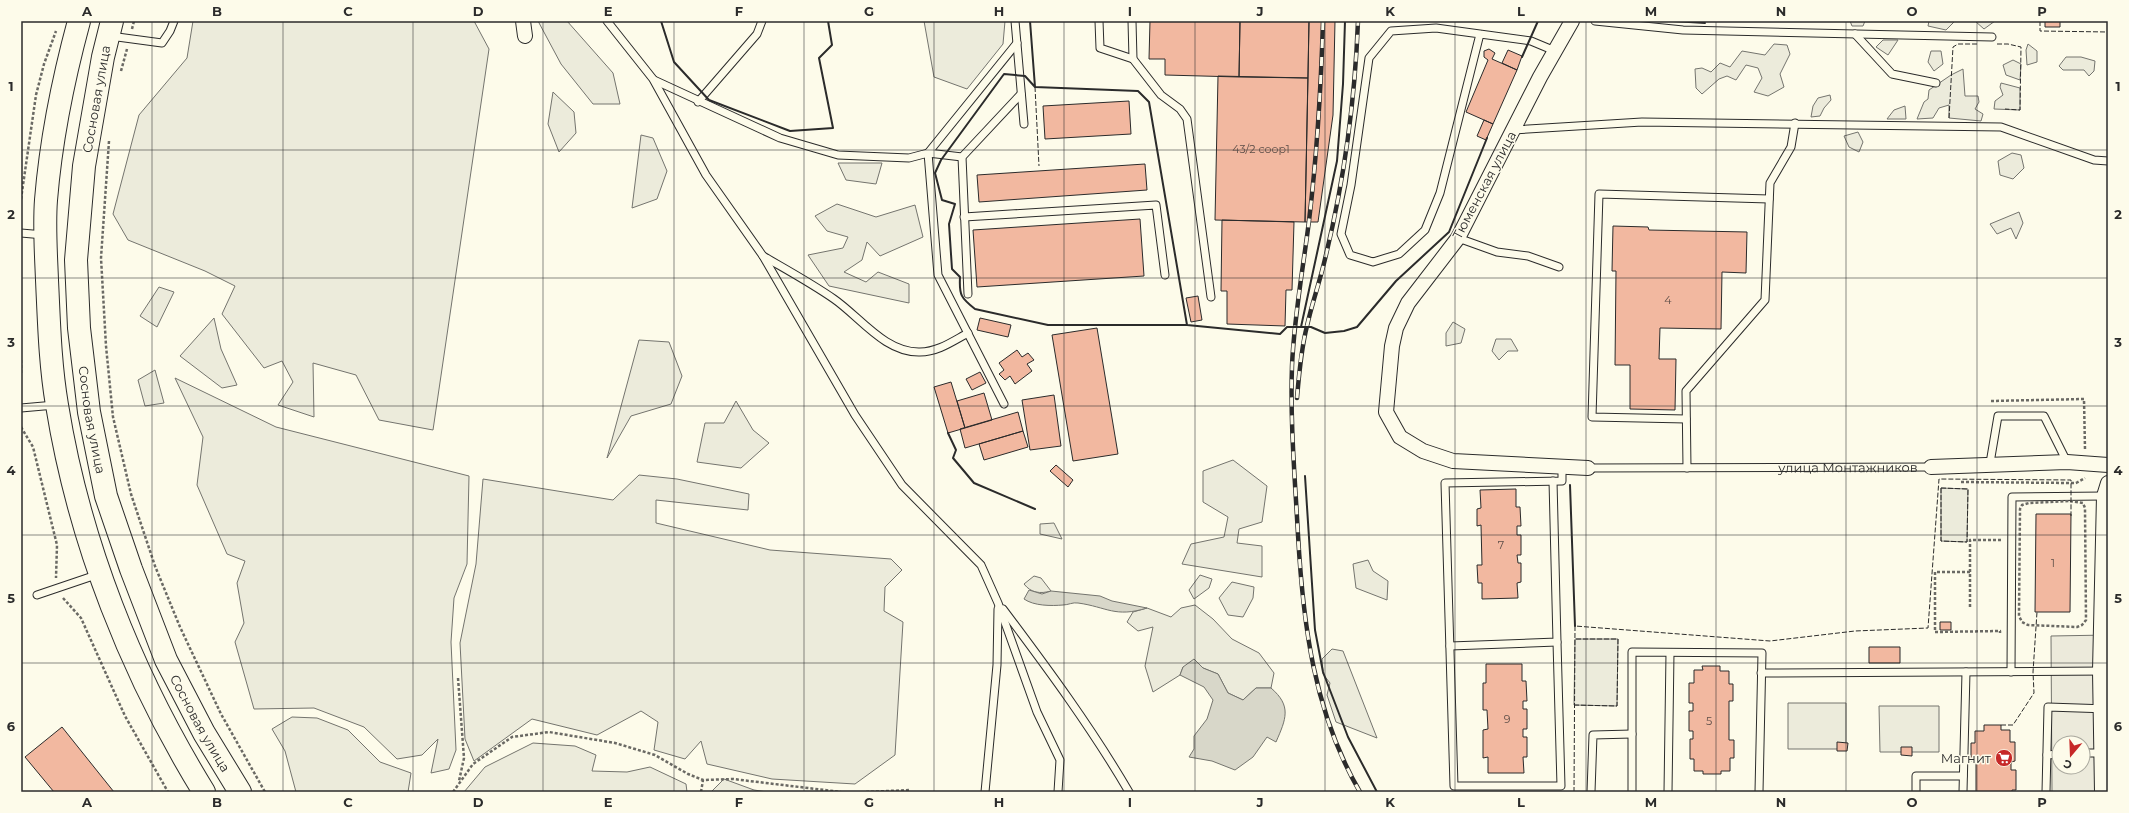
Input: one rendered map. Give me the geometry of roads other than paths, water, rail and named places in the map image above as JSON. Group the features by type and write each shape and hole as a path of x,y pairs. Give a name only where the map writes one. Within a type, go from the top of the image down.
{"main road":[{"path":"79,21 59,104 50,159 46,202 49,327 57,405 77,500 101,573 136,666 178,750 204,792"},
{"name":"Сосновая улица","path":"110,28 95,101 84,166 76,260 79,328 89,412 106,496 131,569 166,660 204,734 240,792"}],"street":[{"path":"523,21 525,36"},
{"name":"Тюменская улица","path":"1572,21 1540,77 1458,238 1408,303 1396,328 1392,346 1386,412 1400,437 1423,451 1453,461 1588,468"},
{"name":"улица Монтажников","path":"1931,467 2068,462 2108,465"},
{"path":"2102,792 2105,753 2104,671 2106,490"}],"lane":[{"path":"110,28 129,39 162,43 170,31 174,21"},
{"path":"607,21 653,79 706,176 763,256 855,415 902,485 981,565 998,603 1037,712 1060,760 1058,792"},
{"path":"698,102 757,34 762,21"},
{"path":"1015,21 1024,124"},
{"path":"1099,21 1100,48 1133,59 1161,95 1180,109 1187,119 1211,297"},
{"path":"1132,21 1133,59"},
{"path":"1594,21 1683,30 1992,36"},
{"path":"1480,34 1440,194 1425,230 1399,254 1373,262 1350,255 1341,234 1351,185 1369,58 1392,31 1436,28 1480,34 1531,41 1555,51"},
{"path":"1855,34 1892,74 1936,83"},
{"path":"1004,404 938,275 928,153 1017,43"},
{"path":"653,79 698,102 780,138 838,155 909,158 928,153 962,157"},
{"path":"968,294 962,157 1022,94"},
{"path":"1513,130 1642,122 2001,127 2094,160 2108,161"},
{"path":"1687,468 1686,391 1765,300 1770,182 1791,147 1795,123"},
{"path":"1686,419 1592,417 1599,194 1769,199"},
{"path":"964,216 1156,205 1165,275"},
{"path":"21,233 46,235"},
{"path":"1458,238 1497,252 1528,256 1558,267"},
{"path":"763,256 835,300 886,341 902,350 920,352 937,350 968,333"},
{"path":"21,408 57,405"},
{"path":"1990,464 1998,416 2044,416 2068,462"},
{"path":"1553,481 1561,786 1454,786 1445,483 1553,481 1562,481 1562,467"},
{"name":"улица Монтажников","path":"1588,468 1931,467"},
{"path":"2011,672 2010,540 2012,497 2106,490"},
{"path":"37,595 101,573"},
{"path":"986,792 997,665 998,603"},
{"path":"998,603 1064,691 1100,743 1129,792"},
{"path":"1450,646 1557,642"},
{"path":"1632,792 1632,652 1762,653 1758,792"},
{"path":"1668,792 1670,653"},
{"path":"1761,673 2104,671"},
{"path":"1963,792 1966,672"},
{"path":"2046,792 2048,707 2104,709"},
{"path":"1591,792 1593,735 1632,734"},
{"path":"2091,753 2105,753"},
{"path":"2047,755 2051,755"},
{"path":"1916,792 1916,776 1963,776"}],"railway":[{"path":"1323,21 1320,96 1314,171 1293,348 1293,450 1303,602 1314,667 1321,699 1332,731 1344,762 1360,792"},
{"path":"1297,398 1300,362 1305,335 1332,230 1348,140 1358,21"}],"place":[{"name":"Магнит","path":"2004,758"}]}
